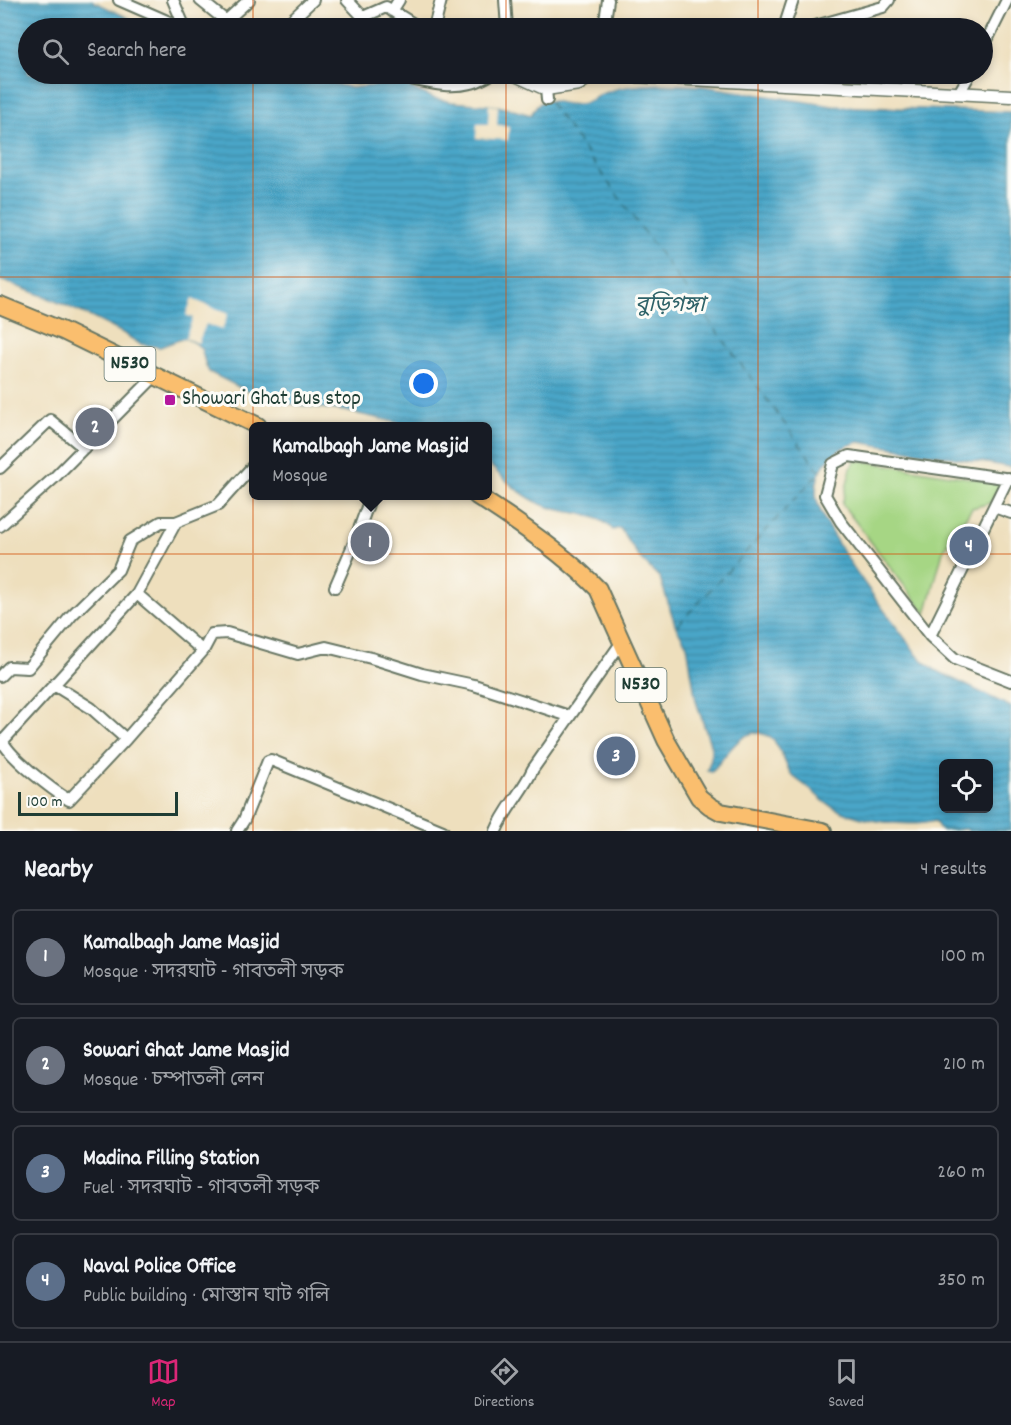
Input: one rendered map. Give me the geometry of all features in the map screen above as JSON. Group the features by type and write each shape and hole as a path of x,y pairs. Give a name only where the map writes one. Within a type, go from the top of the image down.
{"highway":[{"name":"N530","path":"0,305 63,331 250,422"},
{"name":"N530","path":"484,500 585,575 598,589 666,740 699,797 721,812 824,831"}],"street":[{"path":"119,0 161,18"},
{"path":"180,18 174,3 185,0"},
{"path":"200,0 216,18"},
{"path":"230,18 249,0"},
{"path":"294,18 313,0"},
{"path":"347,0 363,17 386,7 404,18"},
{"path":"392,11 399,0"},
{"path":"436,18 441,0"},
{"path":"505,0 506,18"},
{"path":"605,18 608,0"},
{"path":"787,18 793,0"},
{"path":"844,18 883,7 889,0"},
{"path":"993,28 1007,0"},
{"path":"445,84 453,86 465,84"},
{"path":"529,84 547,95 579,84"},
{"path":"843,84 1011,96"},
{"path":"959,93 964,84"},
{"path":"0,526 54,478 154,377"},
{"path":"0,468 50,420 84,448"},
{"path":"930,636 1010,479 849,456 833,464 825,495 841,522 930,636 955,659 1011,681"},
{"path":"0,676 9,667 28,668 72,615 118,570 130,541 161,522 176,522 218,505 249,470"},
{"path":"335,587 369,500"},
{"path":"994,507 1011,513"},
{"path":"176,522 137,594 1,743 69,800 203,651 212,634 221,632 298,654 327,647 422,674 474,685 569,716"},
{"path":"137,594 203,651"},
{"path":"496,831 525,786 533,769 621,643"},
{"path":"54,686 91,708 126,739"},
{"path":"237,831 244,820 269,760 443,831"}],"green space":[{"path":"856,460 1001,483 990,503 972,508 943,551 926,614 842,504 851,468"}],"water":[{"name":"বুড়িগঙ্গা","path":"0,0 91,0 128,18 18,18 18,84 336,84 351,88 402,84 433,98 498,106 531,115 541,102 579,104 620,88 655,84 702,86 833,106 1011,112 1011,467 859,442 842,449 828,460 819,475 816,494 829,529 843,552 918,656 935,670 1011,707 1011,831 968,831 967,829 941,831 935,821 911,824 871,820 836,809 792,775 775,742 763,734 755,733 742,738 711,772 707,770 711,759 711,747 696,701 687,645 676,627 660,578 639,557 620,528 613,530 598,519 543,505 527,497 506,481 492,467 492,422 395,422 345,411 284,403 245,390 209,372 200,348 184,338 160,347 140,344 83,313 0,280"}],"pier":[{"path":"489,105 498,106 497,125 509,126 508,140 476,138 477,124 488,124"},
{"path":"192,299 228,314 222,330 206,324 198,343 185,338 193,318 186,315"}],"ferry route":[{"path":"550,103 820,472 676,627"}],"place":[{"name":"Showari Ghat Bus stop","path":"170,400"},
{"name":"Sowari Ghat Jame Masjid","path":"95,427"},
{"name":"Kamalbagh Jame Masjid","path":"370,542"},
{"name":"Naval Police Office","path":"969,546"},
{"name":"Madina Filling Station","path":"616,756"}]}
